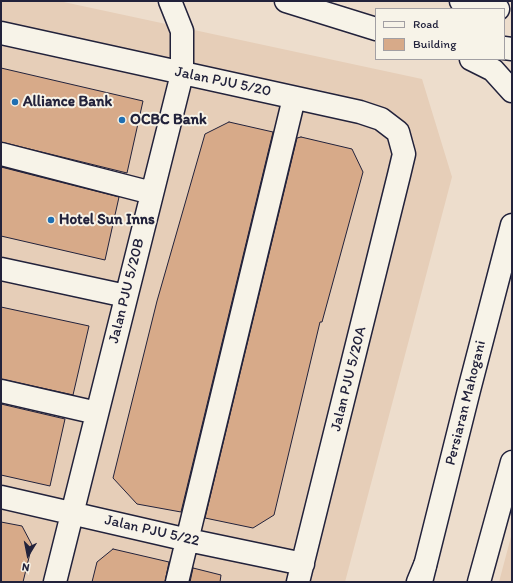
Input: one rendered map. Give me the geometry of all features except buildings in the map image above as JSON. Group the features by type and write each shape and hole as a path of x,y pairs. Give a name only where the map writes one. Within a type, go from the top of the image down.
{"street":[{"name":"Jalan PJU 5/20B","path":"56,582 72,512 182,74 182,31 170,1"},
{"path":"286,1 375,20"},
{"path":"286,1 375,29"},
{"path":"461,1 493,8"},
{"name":"Jalan PJU 5/20","path":"1,33 360,112 381,119 398,132 404,154 400,175"},
{"path":"473,60 493,70 512,91"},
{"path":"177,582 294,98"},
{"path":"1,154 152,193"},
{"name":"Jalan PJU 5/20A","path":"301,573 400,175"},
{"name":"Persiaran Mahogani","path":"421,576 512,225"},
{"path":"1,269 126,296"},
{"path":"1,391 97,413"},
{"path":"479,582 512,462"},
{"name":"Jalan PJU 5/22","path":"1,497 72,512 188,540 301,573"}],"shaded area":[{"path":"1,1 59,1 422,79 452,177 345,582 1,582"},
{"path":"512,533 512,582 499,582"}],"place":[{"name":"Alliance Bank","path":"15,102"},
{"name":"OCBC Bank","path":"122,120"},
{"name":"Hotel Sun Inns","path":"51,220"}]}
